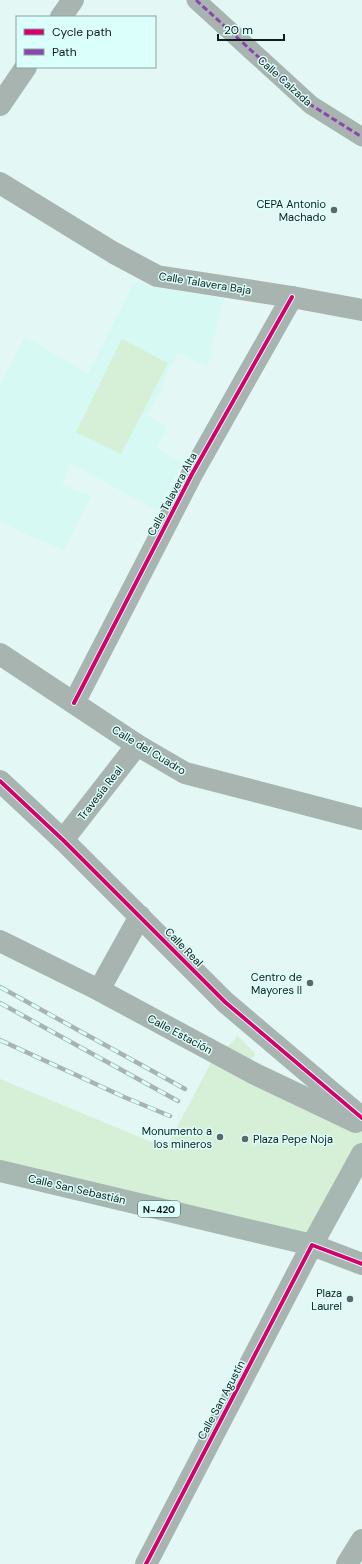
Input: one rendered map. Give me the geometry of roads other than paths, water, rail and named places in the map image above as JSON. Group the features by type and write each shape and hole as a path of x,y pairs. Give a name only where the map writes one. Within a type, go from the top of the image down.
{"highway":[{"path":"312,1245 362,1154"},
{"name":"Calle San Sebastián","path":"2,1171 312,1245"}],"street":[{"path":"62,16 73,0"},
{"name":"Calle Calzada","path":"196,0 311,105 362,137"},
{"path":"0,105 25,68"},
{"name":"Calle Talavera Baja","path":"0,183 114,253 157,276 292,297 362,310"},
{"name":"Calle Talavera Alta","path":"74,703 192,474 292,297"},
{"name":"Calle del Cuadro","path":"0,654 137,745 185,773 362,819"},
{"name":"Travesía Real","path":"63,840 137,745"},
{"name":"Calle Real","path":"0,781 63,840 225,1002 362,1118"},
{"path":"99,990 140,916"},
{"name":"Calle Estación","path":"0,941 99,990 255,1074 362,1124"},
{"path":"255,1074 268,1062 274,1043"},
{"path":"312,1245 362,1264"},
{"name":"Calle San Agustín","path":"146,1564 312,1245"},
{"path":"347,1564 362,1540"}],"railway":[{"path":"0,987 185,1089"},
{"path":"0,1003 178,1101"},
{"path":"0,1040 124,1097 170,1116"}],"place":[{"name":"CEPA Antonio Machado","path":"334,210"},
{"name":"Centro de Mayores II","path":"310,983"},
{"name":"Monumento a los mineros","path":"220,1137"},
{"name":"Plaza Pepe Noja","path":"245,1139"},
{"name":"Plaza Laurel","path":"350,1299"}]}
